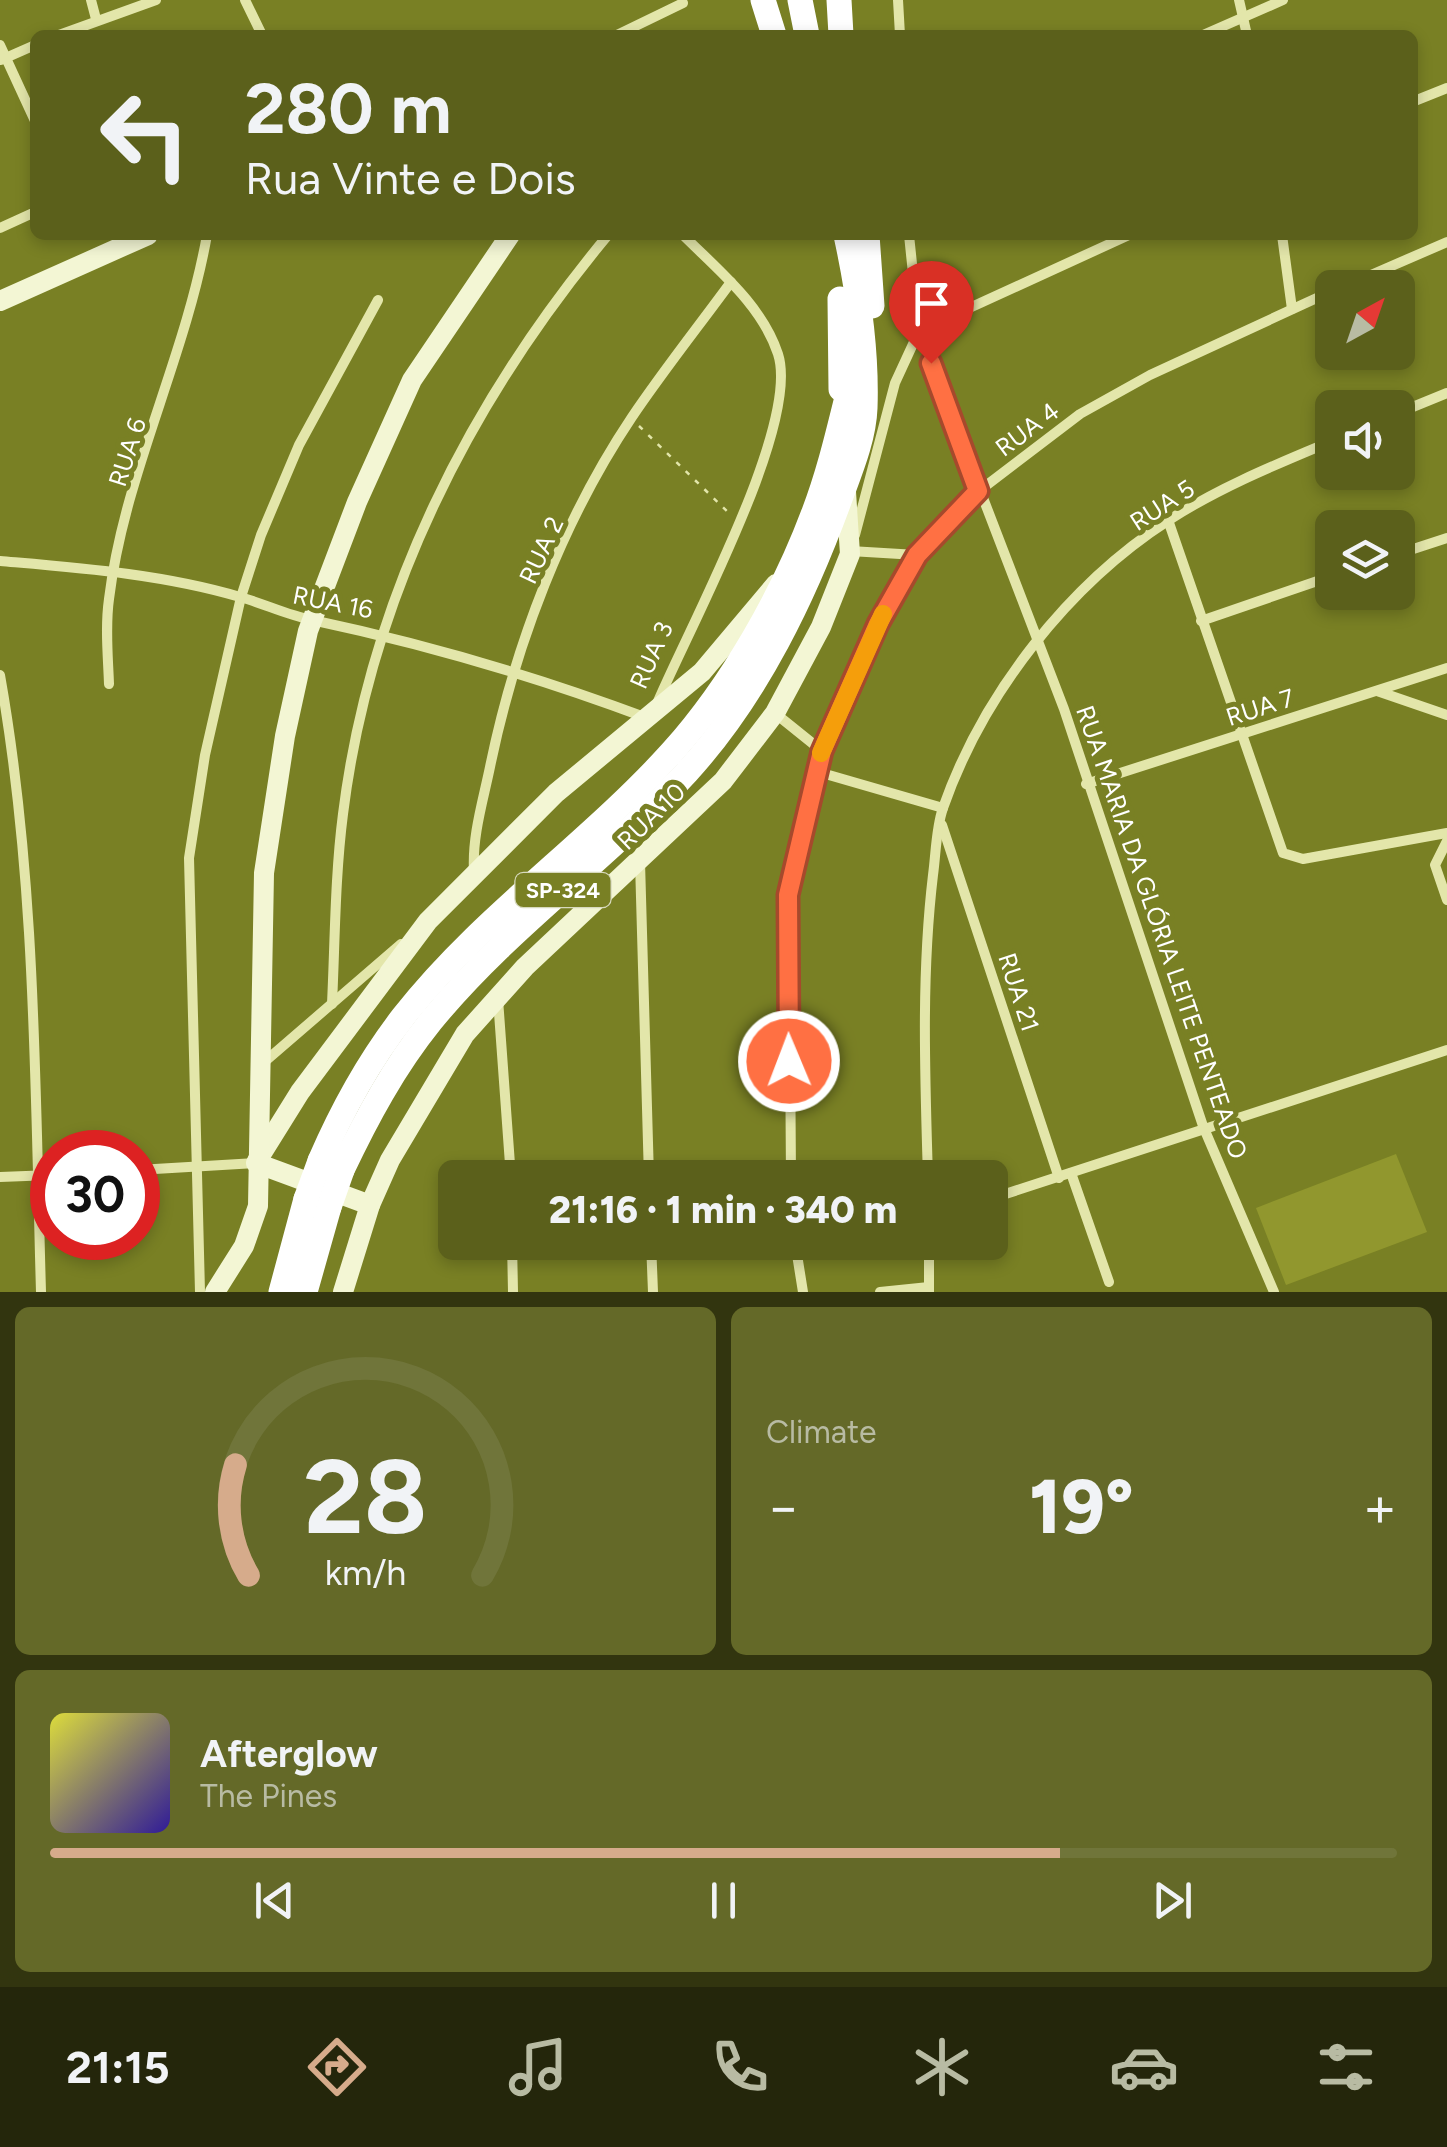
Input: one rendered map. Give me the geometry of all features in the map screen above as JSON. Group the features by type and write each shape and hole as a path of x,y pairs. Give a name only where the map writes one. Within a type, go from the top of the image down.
{"highway":[{"path":"764,0 773,30"},
{"path":"800,0 806,30"},
{"path":"838,0 841,30"},
{"path":"831,240 841,302 841,421"},
{"name":"SP-324","path":"331,1165 434,1018 482,965 656,804 711,744 759,673 802,594 845,485 865,410 847,240"},
{"path":"865,410 872,306 867,240"},
{"name":"SP-324","path":"281,1292 331,1165 354,1091 404,1017 440,975 674,750 747,646 814,513 860,347"},
{"name":"SP-324","path":"305,1292 317,1203"}],"main road":[{"path":"0,301 137,240"},
{"path":"214,1292 244,1246 258,1206 264,873 285,736 312,620 357,502 412,380 507,240"},
{"path":"845,485 850,554"},
{"name":"RUA 10","path":"343,1292 370,1204 444,1066 497,996 723,781 775,713 816,638 850,554"},
{"path":"650,719 702,672 790,567"},
{"name":"RUA 3","path":"428,922 474,871 556,794 650,719"},
{"path":"256,1163 300,1092 428,922"},
{"path":"256,1163 370,1204"}],"street":[{"path":"91,0 96,19"},
{"path":"71,30 156,0"},
{"path":"245,0 260,30"},
{"path":"898,0 900,30"},
{"path":"1239,0 1245,30"},
{"path":"1214,30 1283,0"},
{"path":"628,30 683,3"},
{"path":"0,45 3,59 30,111"},
{"path":"3,59 30,48"},
{"path":"1418,100 1447,88"},
{"path":"0,228 30,214"},
{"name":"RUA 6","path":"108,684 108,610 114,571 176,365 205,240"},
{"path":"332,1004 342,817 351,758 384,633 406,568 460,446 549,308 604,240"},
{"name":"RUA 3","path":"650,719 738,522 776,413 781,370 769,332 731,282 688,240"},
{"name":"RUA MARIA DA GLÓRIA LEITE PENTEADO","path":"910,240 919,331 1038,639 1203,1126 1274,1292"},
{"path":"919,331 1118,240"},
{"path":"1283,240 1292,309"},
{"path":"1382,270 1447,242"},
{"name":"RUA 2","path":"474,871 477,830 534,612 631,418 731,282"},
{"name":"RUA 4","path":"791,1160 788,906 815,771 878,624 917,555 978,491 1112,395 1315,299"},
{"path":"200,1292 189,858 214,701 241,597 299,445 378,300"},
{"name":"RUA 10","path":"850,554 895,383 919,331"},
{"path":"1415,407 1447,393"},
{"name":"RUA 5","path":"928,1160 923,989 942,814 984,719 1038,639 1106,570 1168,520 1315,448"},
{"path":"1168,520 1274,834 1288,856 1303,859 1332,850 1447,833"},
{"path":"1415,548 1447,538"},
{"path":"850,554 917,555"},
{"name":"RUA 16","path":"0,560 114,571 241,597 312,620 384,633 516,669 650,719"},
{"path":"1202,621 1315,582"},
{"name":"RUA 7","path":"1086,784 1447,668"},
{"path":"0,675 16,763 25,874 35,1130"},
{"path":"1378,690 1447,715"},
{"path":"775,713 822,751"},
{"path":"815,771 942,814"},
{"name":"RUA 21","path":"942,814 1065,1176 1109,1282"},
{"path":"1447,841 1435,864 1447,900"},
{"path":"640,861 648,1160"},
{"name":"RUA 3","path":"262,1064 428,922"},
{"path":"497,996 510,1160"},
{"path":"1008,1193 1203,1126 1447,1050"},
{"path":"160,1169 256,1163"},
{"path":"0,1177 30,1176"},
{"path":"40,1260 41,1292"},
{"path":"512,1260 513,1292"},
{"path":"652,1260 653,1292"},
{"path":"798,1260 802,1292"},
{"path":"880,1292 929,1290 929,1260"}],"path":[{"path":"631,418 738,522"}],"shaded area":[{"path":"1396,1154 1427,1232 1286,1285 1256,1208"}],"slow traffic":[{"path":"821,753 883,614"}],"route":[{"path":"789,1061 788,895 815,771 878,624 917,555 978,491 931,363"}]}
